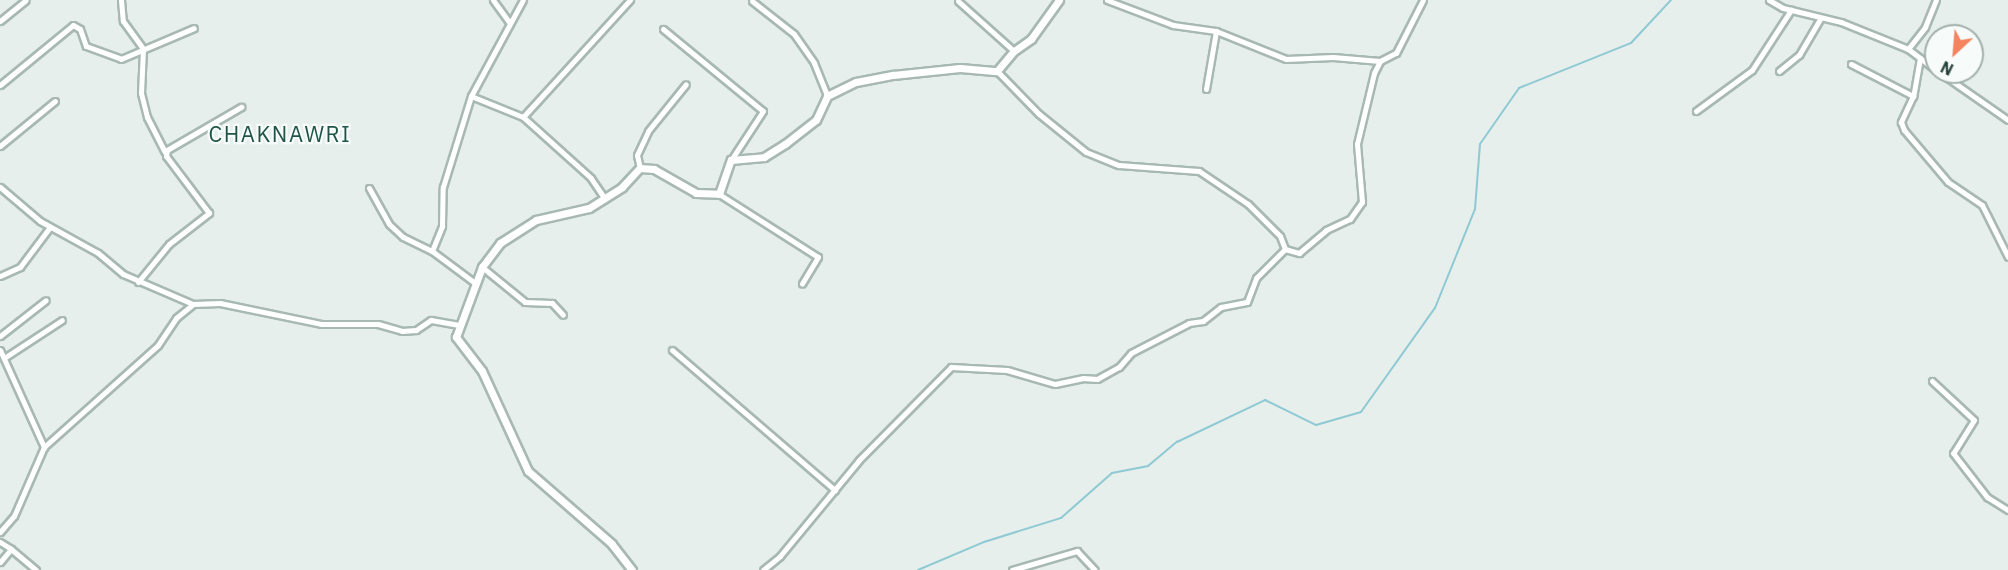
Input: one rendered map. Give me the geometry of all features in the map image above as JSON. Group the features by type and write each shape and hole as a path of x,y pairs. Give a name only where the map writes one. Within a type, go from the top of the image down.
{"street":[{"path":"0,21 26,0"},
{"path":"121,0 123,21 144,49 141,93 147,117 165,152 209,213 169,244 138,282"},
{"path":"493,0 509,22"},
{"path":"432,251 442,226 443,188 471,96 509,22 523,0"},
{"path":"523,117 630,0"},
{"path":"998,71 1014,51 1031,39 1059,0"},
{"path":"1107,0 1173,25 1216,31 1286,59 1333,57 1380,61 1396,53 1423,0"},
{"path":"1769,0 1820,19 1841,22 1908,50 1924,61"},
{"path":"1908,50 1936,0"},
{"path":"752,1 794,34 814,63 827,96"},
{"path":"958,2 1014,51"},
{"path":"1696,111 1752,70 1791,10"},
{"path":"1779,71 1799,55 1820,19"},
{"path":"0,85 74,26 77,26 86,46 116,58 194,28"},
{"path":"663,29 763,111 731,160 719,194"},
{"path":"1206,89 1216,31"},
{"path":"1920,58 1913,96 1901,122 1904,130 1948,182 1982,204 2008,257"},
{"path":"1285,249 1299,253 1357,211 1363,193 1357,144 1380,61"},
{"path":"1851,64 1913,96"},
{"path":"731,160 764,157 785,144 816,120 827,96 856,82 893,75 960,68 998,71 1039,114 1086,153 1119,165 1199,171 1248,204 1280,236 1285,249"},
{"path":"640,168 637,155 648,131 686,84"},
{"path":"1956,84 2008,120"},
{"path":"471,96 523,117 591,178 605,199"},
{"path":"0,146 55,101"},
{"path":"165,152 241,107"},
{"path":"632,570 612,544 528,471 482,371 456,338 458,325 482,267 500,243 536,220 582,210 605,199 640,168 654,169 696,193 719,194 818,257 802,284"},
{"path":"0,188 50,227 98,253 138,282 193,304 220,303 321,324 378,324 402,331 416,330 431,320 458,325"},
{"path":"369,188 389,224 404,237 432,251 475,283"},
{"path":"0,276 24,263 50,227"},
{"path":"763,570 780,556 859,460 951,367 1007,370 1055,384 1083,378 1097,379 1119,367 1131,353 1189,323 1203,321 1221,307 1247,302 1256,278 1285,249"},
{"path":"482,267 525,302 552,303 563,315"},
{"path":"0,336 46,300"},
{"path":"0,532 14,516 44,447 158,345 176,318 193,304"},
{"path":"4,358 62,320"},
{"path":"0,350 44,447"},
{"path":"672,350 835,490"},
{"path":"1932,381 1974,420 1953,453 1987,497 2008,510"},
{"path":"0,542 36,570"},
{"path":"0,562 11,549"},
{"path":"1012,570 1077,551 1095,570"}],"waterway":[{"path":"918,570 984,542 1061,518 1112,473 1148,466 1177,442 1265,400 1316,425 1361,412 1435,308 1475,209 1480,144 1519,88 1631,43 1671,0"}],"district":[{"name":"CHAKNAWRI","path":"280,134"}]}
